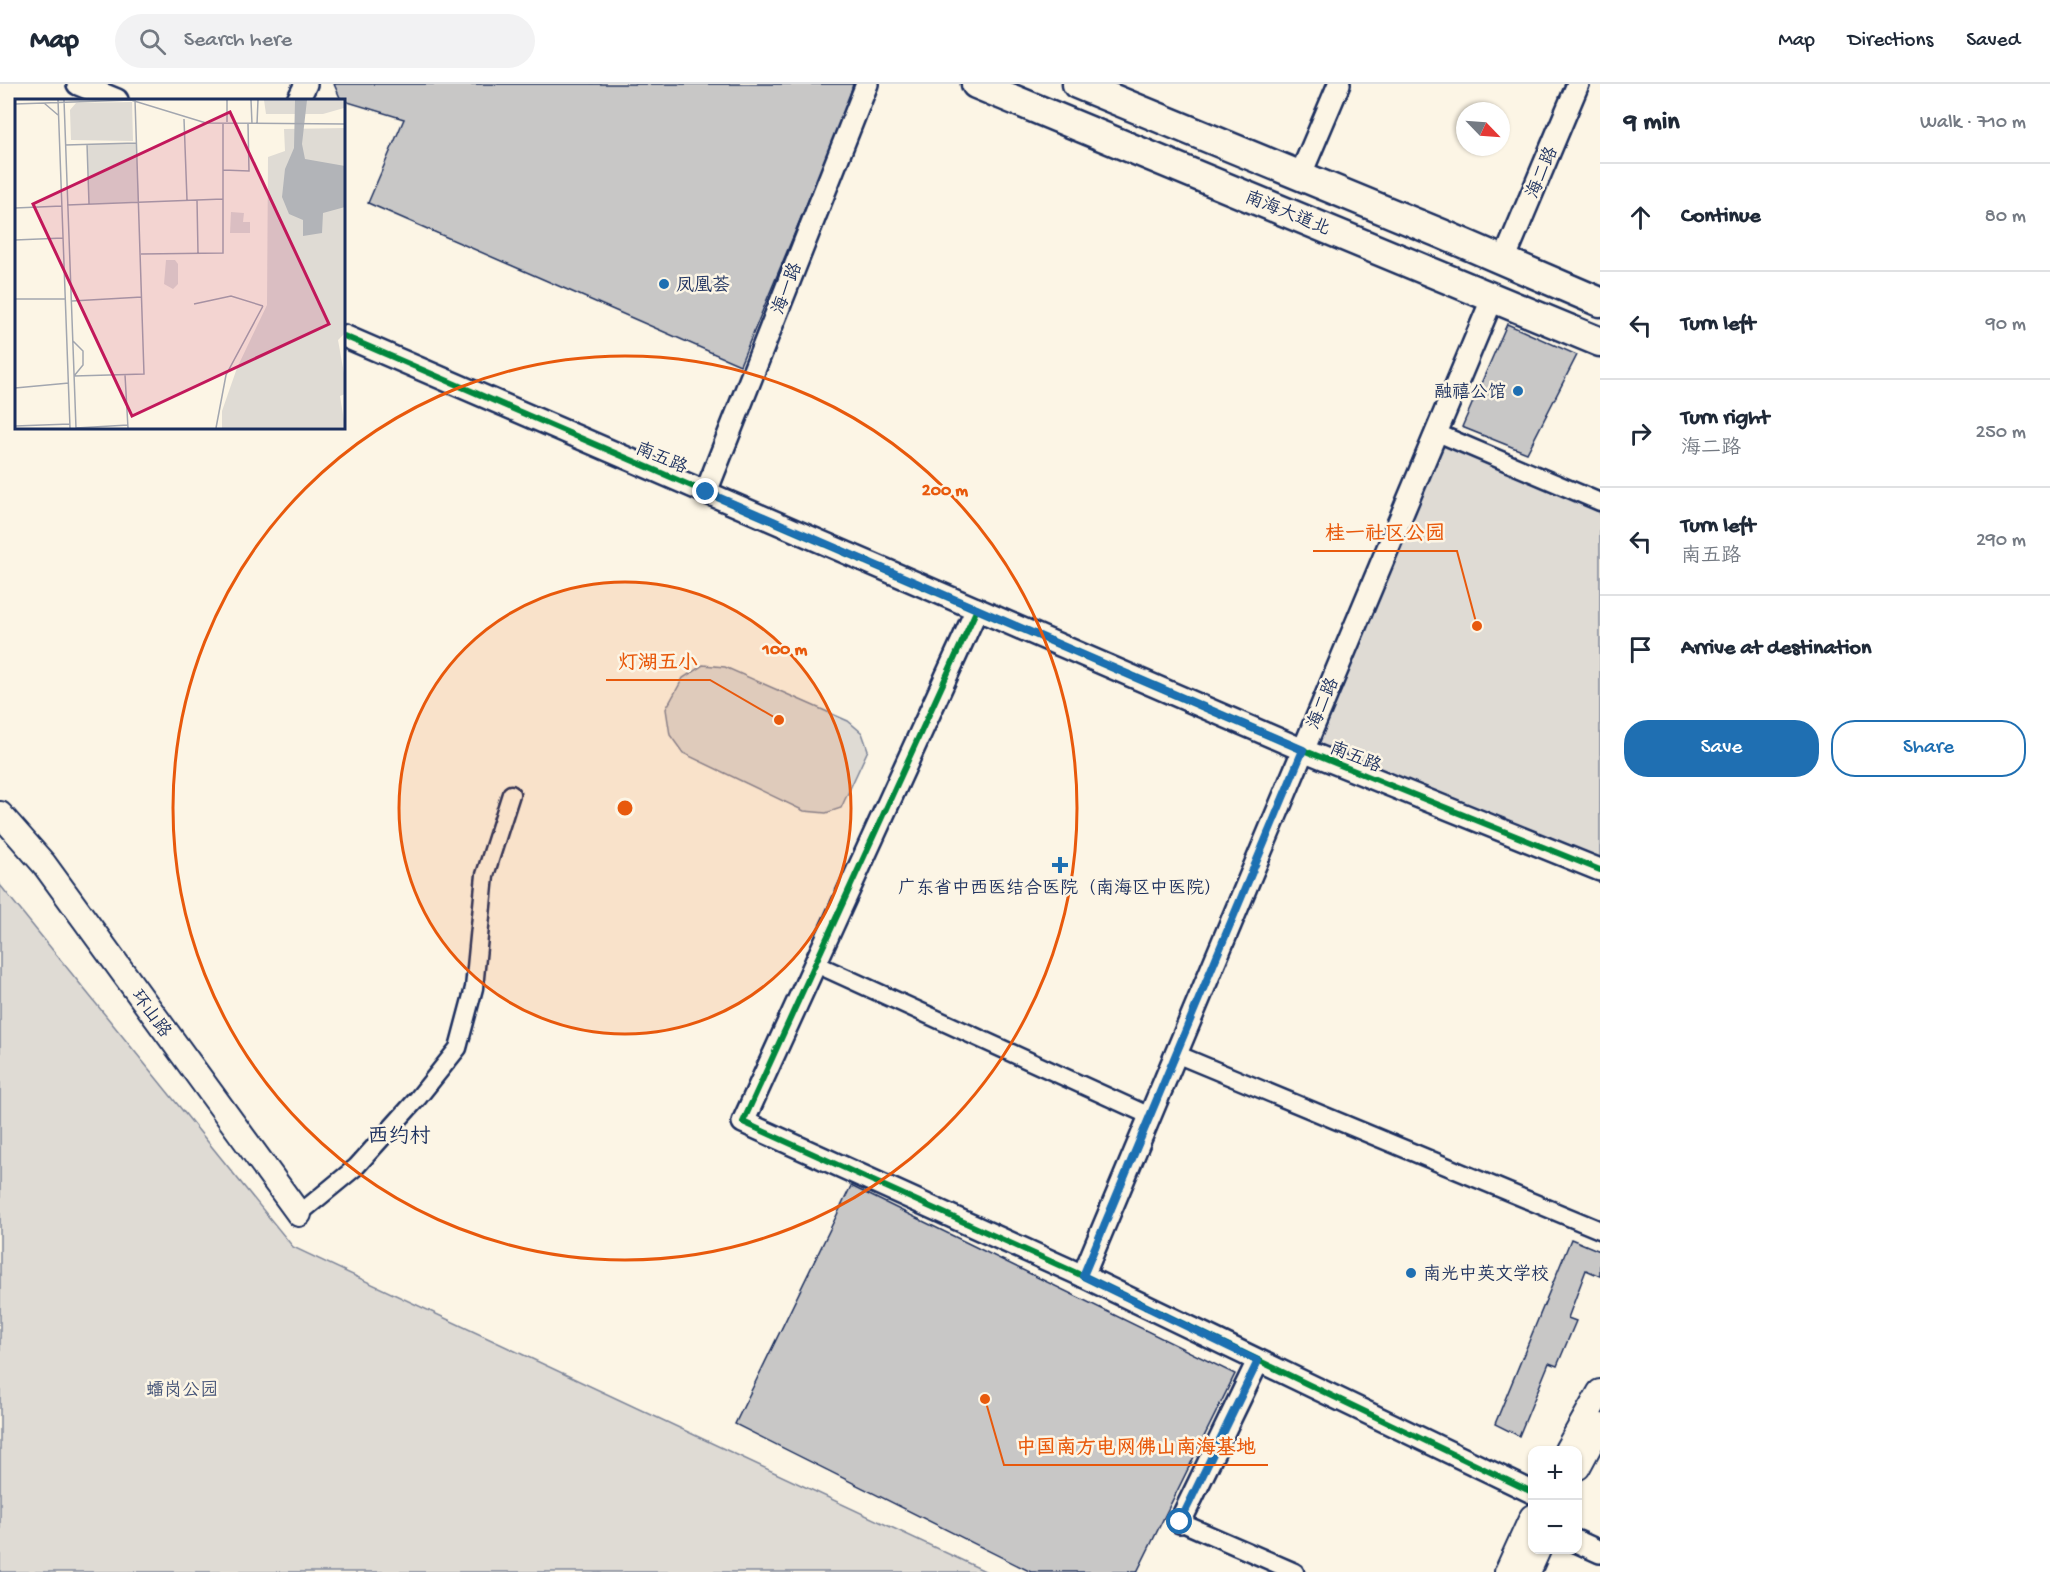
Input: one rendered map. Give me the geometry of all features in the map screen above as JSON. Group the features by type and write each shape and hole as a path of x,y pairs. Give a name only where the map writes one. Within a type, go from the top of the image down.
{"highway":[{"name":"南海大道北","path":"976,84 1600,342"},
{"path":"1077,84 1504,260 1600,302"}],"main road":[{"name":"环山路","path":"0,814 44,864 299,1214"},
{"path":"1569,1446 1600,1392"},
{"path":"1582,1460 1600,1426"},
{"path":"1507,1572 1528,1528"},
{"path":"1528,1572 1536,1554"}],"street":[{"path":"78,84 115,99"},
{"path":"298,99 306,84"},
{"name":"海一路","path":"706,492 867,84"},
{"path":"1300,176 1339,84"},
{"name":"海二路","path":"1504,260 1578,84"},
{"name":"海二路","path":"1083,1276 1493,297"},
{"name":"南五路","path":"345,336 1303,750 1600,870"},
{"path":"1435,432 1600,502"},
{"path":"977,609 743,1122 1083,1276 1528,1490"},
{"path":"299,1214 356,1167 418,1098 458,1048 474,988 484,875 511,794"},
{"path":"816,964 1150,1116"},
{"path":"1176,1054 1600,1230"},
{"path":"1258,1361 1180,1522 1295,1572"},
{"path":"1582,1544 1600,1552"}],"green space":[{"path":"1435,432 1600,502 1600,870 1303,750"},
{"path":"703,665 725,667 848,721 862,733 868,750 841,808 826,813 804,811 683,753 670,735 666,709 683,678"},
{"name":"𧒽岗公园","path":"0,885 293,1247 987,1572 0,1572"}],"building":[{"name":"凤凰荟","path":"334,84 853,84 846,109 740,365 368,203 404,119 341,99"},
{"name":"融禧公馆","path":"1507,324 1577,355 1527,453 1462,427"},
{"path":"851,1186 1235,1374 1137,1572 1031,1572 735,1424"},
{"path":"1571,1239 1600,1251 1600,1276 1586,1270 1568,1318 1576,1321 1557,1366 1549,1363 1519,1436 1495,1424"}],"cycle path":[{"path":"345,336 1303,750 1600,870"},
{"path":"977,609 743,1122 1083,1276 1528,1490"}],"place":[{"name":"凤凰荟","path":"664,284"},
{"name":"融禧公馆","path":"1518,391"},
{"name":"桂一社区公园","path":"1477,626"},
{"name":"灯湖五小","path":"779,720"},
{"name":"广东省中西医结合医院（南海区中医院）","path":"1060,865"},
{"name":"南光中英文学校","path":"1411,1273"},
{"name":"中国南方电网佛山南海基地","path":"985,1399"}],"district":[{"name":"西约村","path":"399,1135"}],"route":[{"path":"706,492 1303,750 1083,1276 1258,1361 1180,1522"}]}
